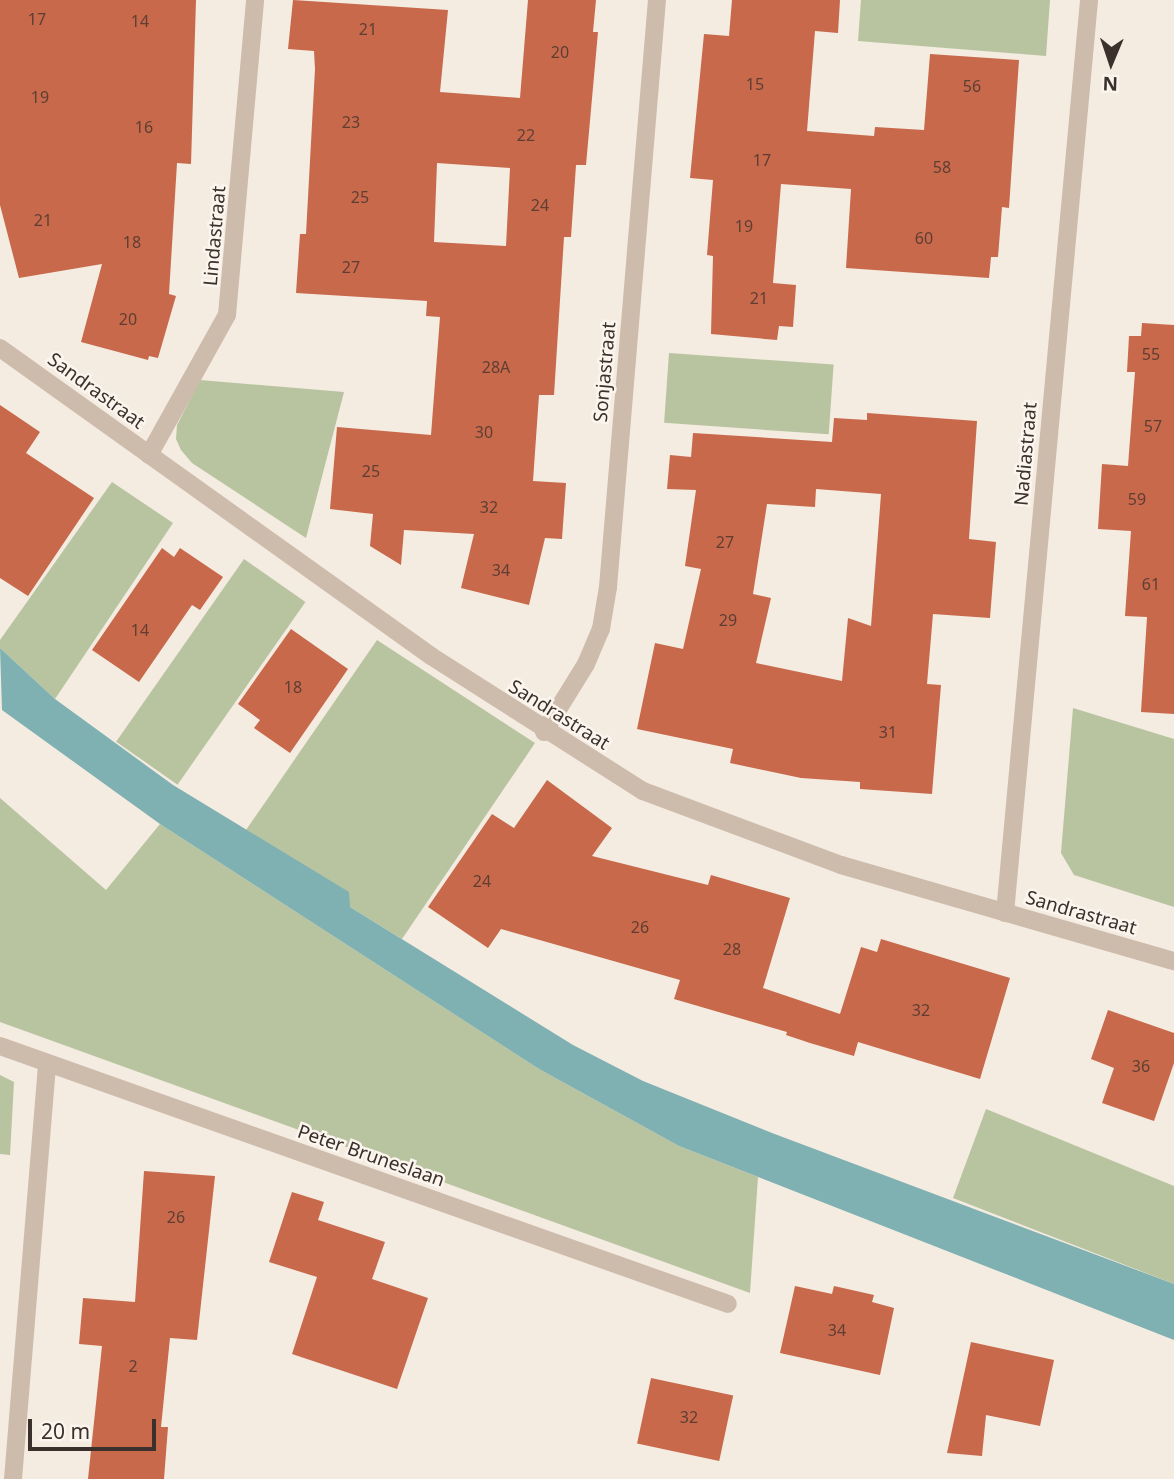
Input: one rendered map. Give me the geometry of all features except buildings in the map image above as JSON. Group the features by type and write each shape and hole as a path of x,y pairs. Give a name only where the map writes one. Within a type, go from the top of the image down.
{"street":[{"name":"Lindastraat","path":"149,455 227,315 255,0"},
{"name":"Sonjastraat","path":"544,732 586,664 601,629 608,587 657,0"},
{"name":"Nadiastraat","path":"1005,913 1089,0"},
{"name":"Sandrastraat","path":"0,348 544,732 643,791 841,865 1174,961"},
{"name":"Peter Bruneslaan","path":"0,1045 47,1064 728,1304"},
{"path":"13,1479 47,1064"}],"green space":[{"path":"861,0 1050,0 1046,56 858,41"},
{"path":"669,353 834,365 829,434 664,423"},
{"path":"200,380 344,392 306,538 192,463 181,450 176,439 177,425"},
{"path":"112,482 173,523 55,699 0,648 0,640"},
{"path":"244,559 305,602 178,785 116,742"},
{"path":"377,640 535,743 402,939 350,907 246,830"},
{"path":"1073,708 1174,739 1174,907 1074,875 1061,853"},
{"path":"0,798 106,890 160,824 539,1069 679,1146 758,1177 750,1293 0,1022"},
{"path":"0,1075 14,1082 10,1155 0,1154"},
{"path":"986,1109 1174,1186 1174,1284 953,1198"}],"water":[{"path":"0,648 55,699 173,785 349,892 350,907 573,1045 643,1081 772,1133 1174,1284 1174,1340 679,1146 539,1069 160,824 2,710"}]}
